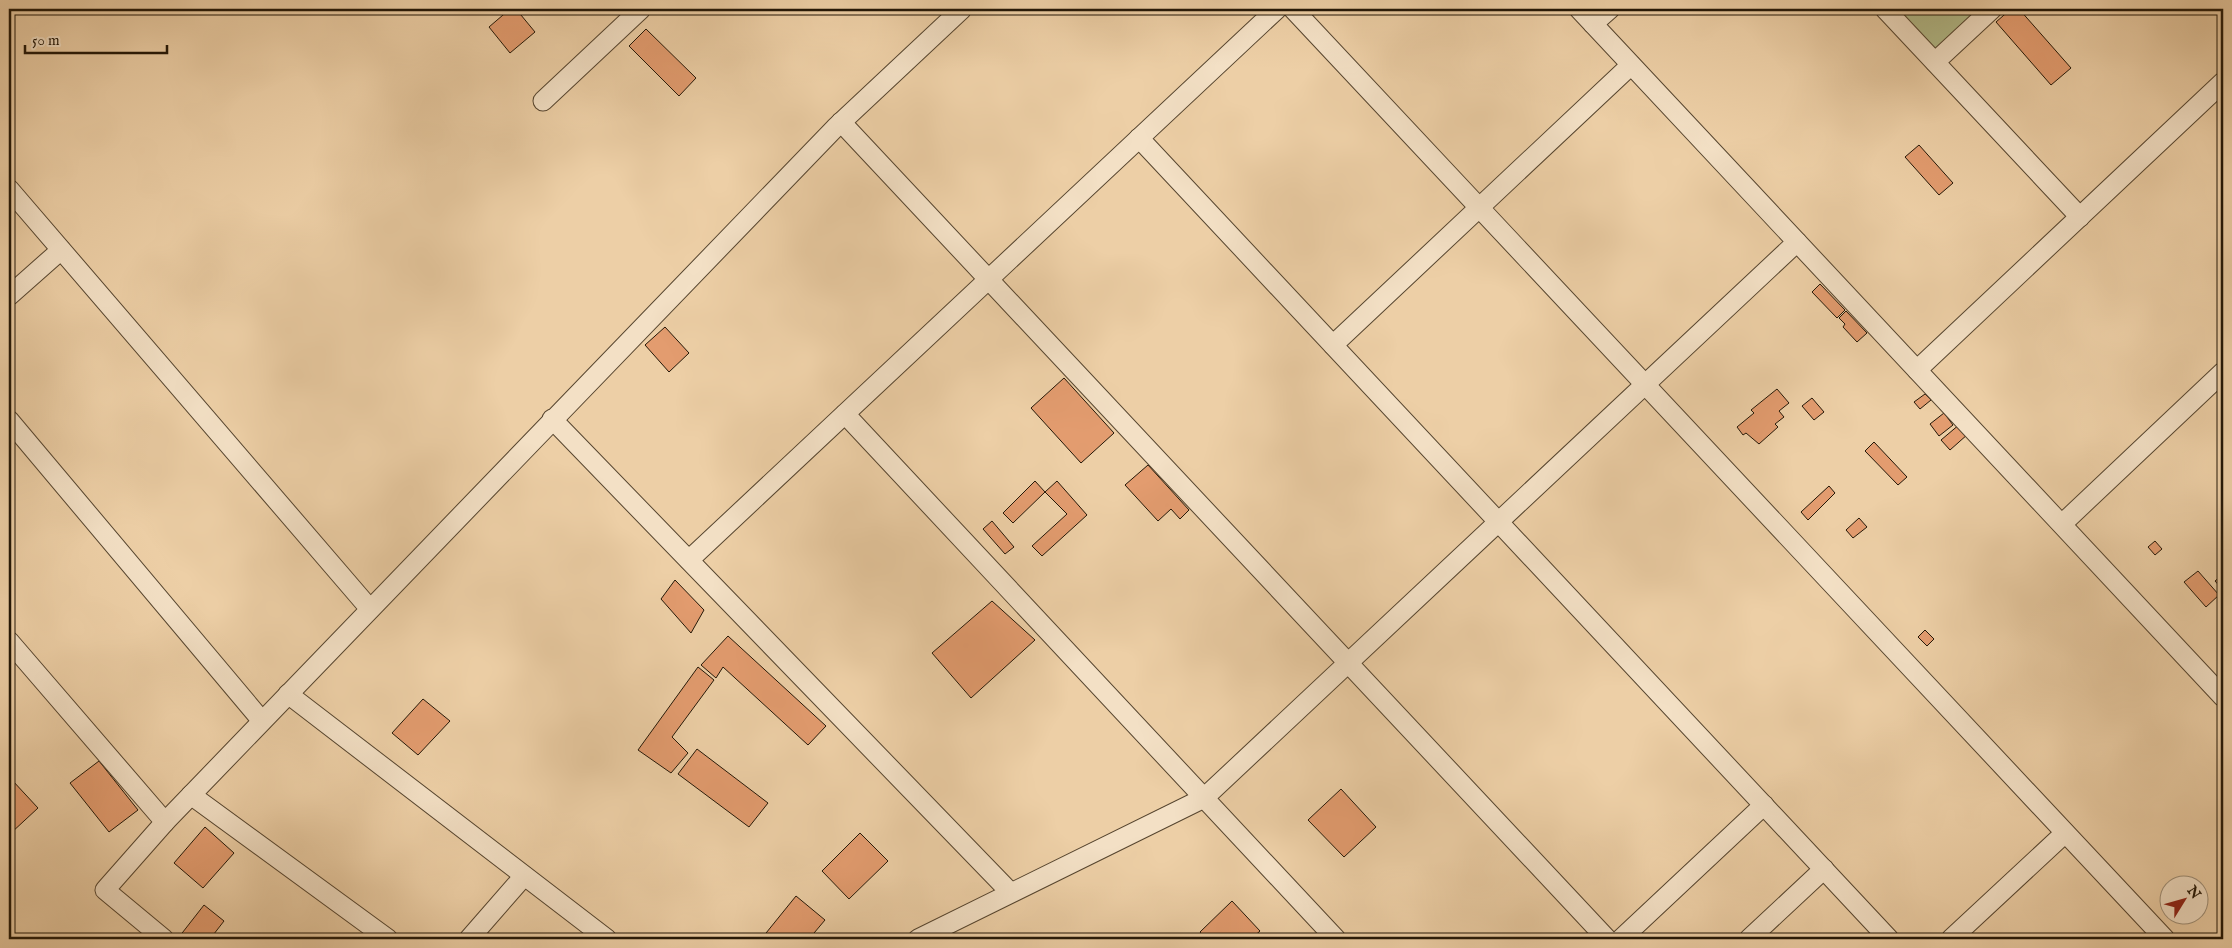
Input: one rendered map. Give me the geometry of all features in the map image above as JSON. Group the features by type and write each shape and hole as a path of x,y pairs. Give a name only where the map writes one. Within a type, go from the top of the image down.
{"street":[{"path":"543,101 641,9"},
{"path":"164,939 104,890 165,822 370,608 841,122 962,9"},
{"path":"689,560 1277,9"},
{"path":"1293,9 2165,939"},
{"path":"1579,9 2223,697"},
{"path":"1593,24 1610,9"},
{"path":"1885,9 2080,217"},
{"path":"1935,62 1992,9"},
{"path":"1333,345 1631,65"},
{"path":"1917,370 2223,82"},
{"path":"841,122 1607,939"},
{"path":"1139,138 1889,939"},
{"path":"9,189 370,608"},
{"path":"918,939 1204,798 1797,242"},
{"path":"9,296 61,250"},
{"path":"2062,524 2223,372"},
{"path":"845,414 1336,939"},
{"path":"552,419 1010,892"},
{"path":"9,420 262,721"},
{"path":"9,641 165,822"},
{"path":"288,694 607,939"},
{"path":"191,795 388,939"},
{"path":"1621,939 1764,805"},
{"path":"1951,939 2065,833"},
{"path":"1749,939 1824,869"},
{"path":"469,939 524,876"}],"green space":[{"path":"1894,9 1982,9 1935,53"}],"building":[{"path":"510,9 516,9 535,32 510,53 489,27"},
{"path":"2011,9 2019,9 2071,68 2051,85 1996,22"},
{"path":"646,29 696,78 679,96 629,46"},
{"path":"1919,145 1953,183 1939,195 1905,157"},
{"path":"1820,284 1845,310 1837,318 1812,292"},
{"path":"1846,311 1867,333 1857,342 1843,327 1845,324 1839,318"},
{"path":"665,327 689,353 669,372 645,345"},
{"path":"1064,378 1114,433 1081,463 1031,408"},
{"path":"1777,389 1789,403 1779,411 1784,417 1775,424 1778,427 1759,444 1746,433 1743,435 1737,427 1754,413 1751,410"},
{"path":"1925,394 1931,400 1920,409 1914,402"},
{"path":"1812,398 1824,412 1814,420 1802,406"},
{"path":"1944,413 1953,425 1939,436 1930,424"},
{"path":"1960,424 1968,434 1950,450 1941,440"},
{"path":"1874,442 1907,477 1898,485 1865,451"},
{"path":"1148,465 1189,510 1180,519 1171,509 1158,521 1125,485"},
{"path":"1035,481 1045,492 1013,523 1003,513"},
{"path":"1057,481 1087,515 1042,556 1032,546 1067,514 1045,492"},
{"path":"1829,486 1835,493 1808,520 1801,512"},
{"path":"1859,518 1867,527 1853,538 1846,530"},
{"path":"992,521 1014,547 1005,554 983,529"},
{"path":"2155,541 2162,549 2155,555 2148,547"},
{"path":"2198,571 2219,595 2206,607 2184,582"},
{"path":"2222,575 2223,577 2223,590 2215,581"},
{"path":"675,580 704,610 691,633 661,599"},
{"path":"992,601 1035,640 971,698 932,653"},
{"path":"1925,630 1934,639 1927,646 1918,637"},
{"path":"728,636 826,726 808,745 723,667 716,678 701,665"},
{"path":"698,667 714,680 672,737 688,753 671,773 638,750"},
{"path":"423,699 450,721 418,755 392,733"},
{"path":"697,749 768,803 749,827 678,774"},
{"path":"99,761 138,810 109,832 70,783"},
{"path":"12,780 38,808 11,833 9,830 9,783"},
{"path":"1341,789 1376,827 1344,857 1308,820"},
{"path":"205,827 234,853 203,888 174,863"},
{"path":"860,833 888,861 849,899 822,871"},
{"path":"796,896 825,920 809,939 763,939 762,938"},
{"path":"1232,901 1260,931 1251,939 1206,939 1200,932"},
{"path":"204,905 224,921 210,939 182,939 179,937"}]}
